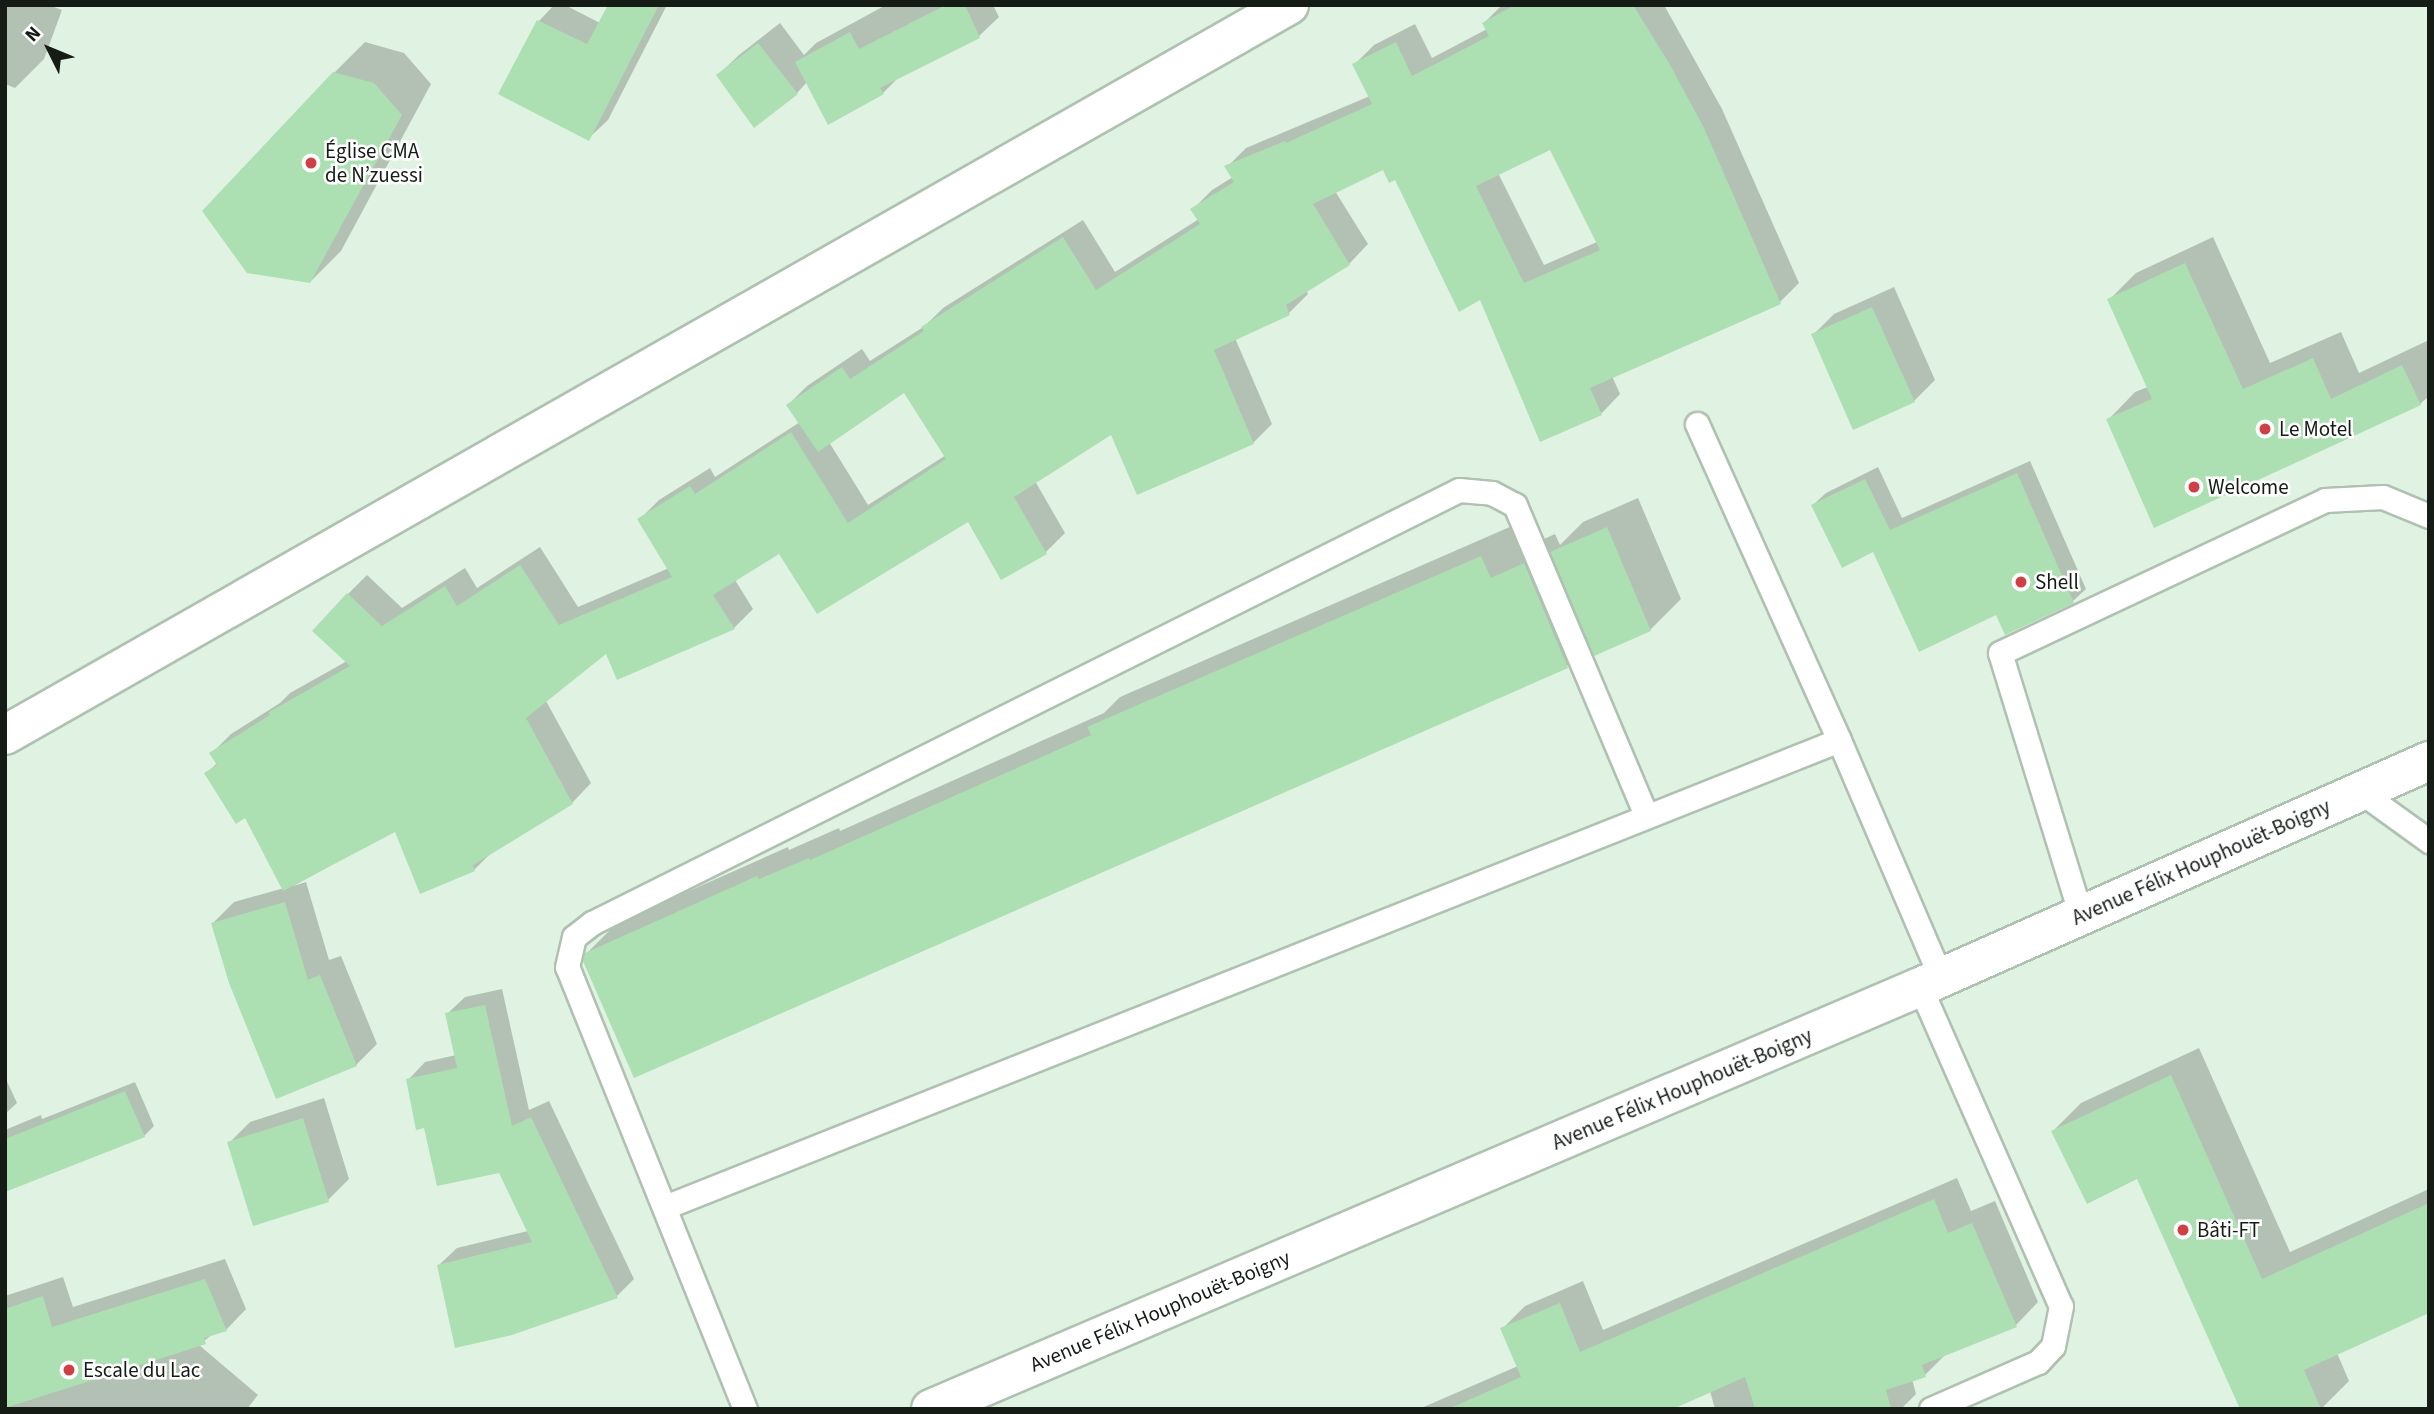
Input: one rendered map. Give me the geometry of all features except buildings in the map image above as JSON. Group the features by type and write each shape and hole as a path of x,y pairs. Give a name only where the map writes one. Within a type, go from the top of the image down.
{"main road":[{"path":"5,735 1289,5"},
{"name":"Avenue Félix Houphouët-Boigny","path":"931,1409 1931,983 2429,761"}],"lane":[{"path":"1697,424 1839,740 1931,983 2061,1306 2053,1346 2038,1362 1931,1409"},
{"path":"745,1409 567,967 574,937 604,917 1459,490 1492,493 1515,505 1646,815"},
{"path":"2081,916 2000,653 2325,500 2383,497 2429,516"},
{"path":"665,1207 1839,740"},
{"path":"2361,792 2429,841"}],"place":[{"name":"Église CMA de N’zuessi","path":"311,163"},
{"name":"Le Motel","path":"2265,429"},
{"name":"Welcome","path":"2194,487"},
{"name":"Shell","path":"2021,582"},
{"name":"Bâti-FT","path":"2183,1230"},
{"name":"Escale du Lac","path":"69,1370"}]}
